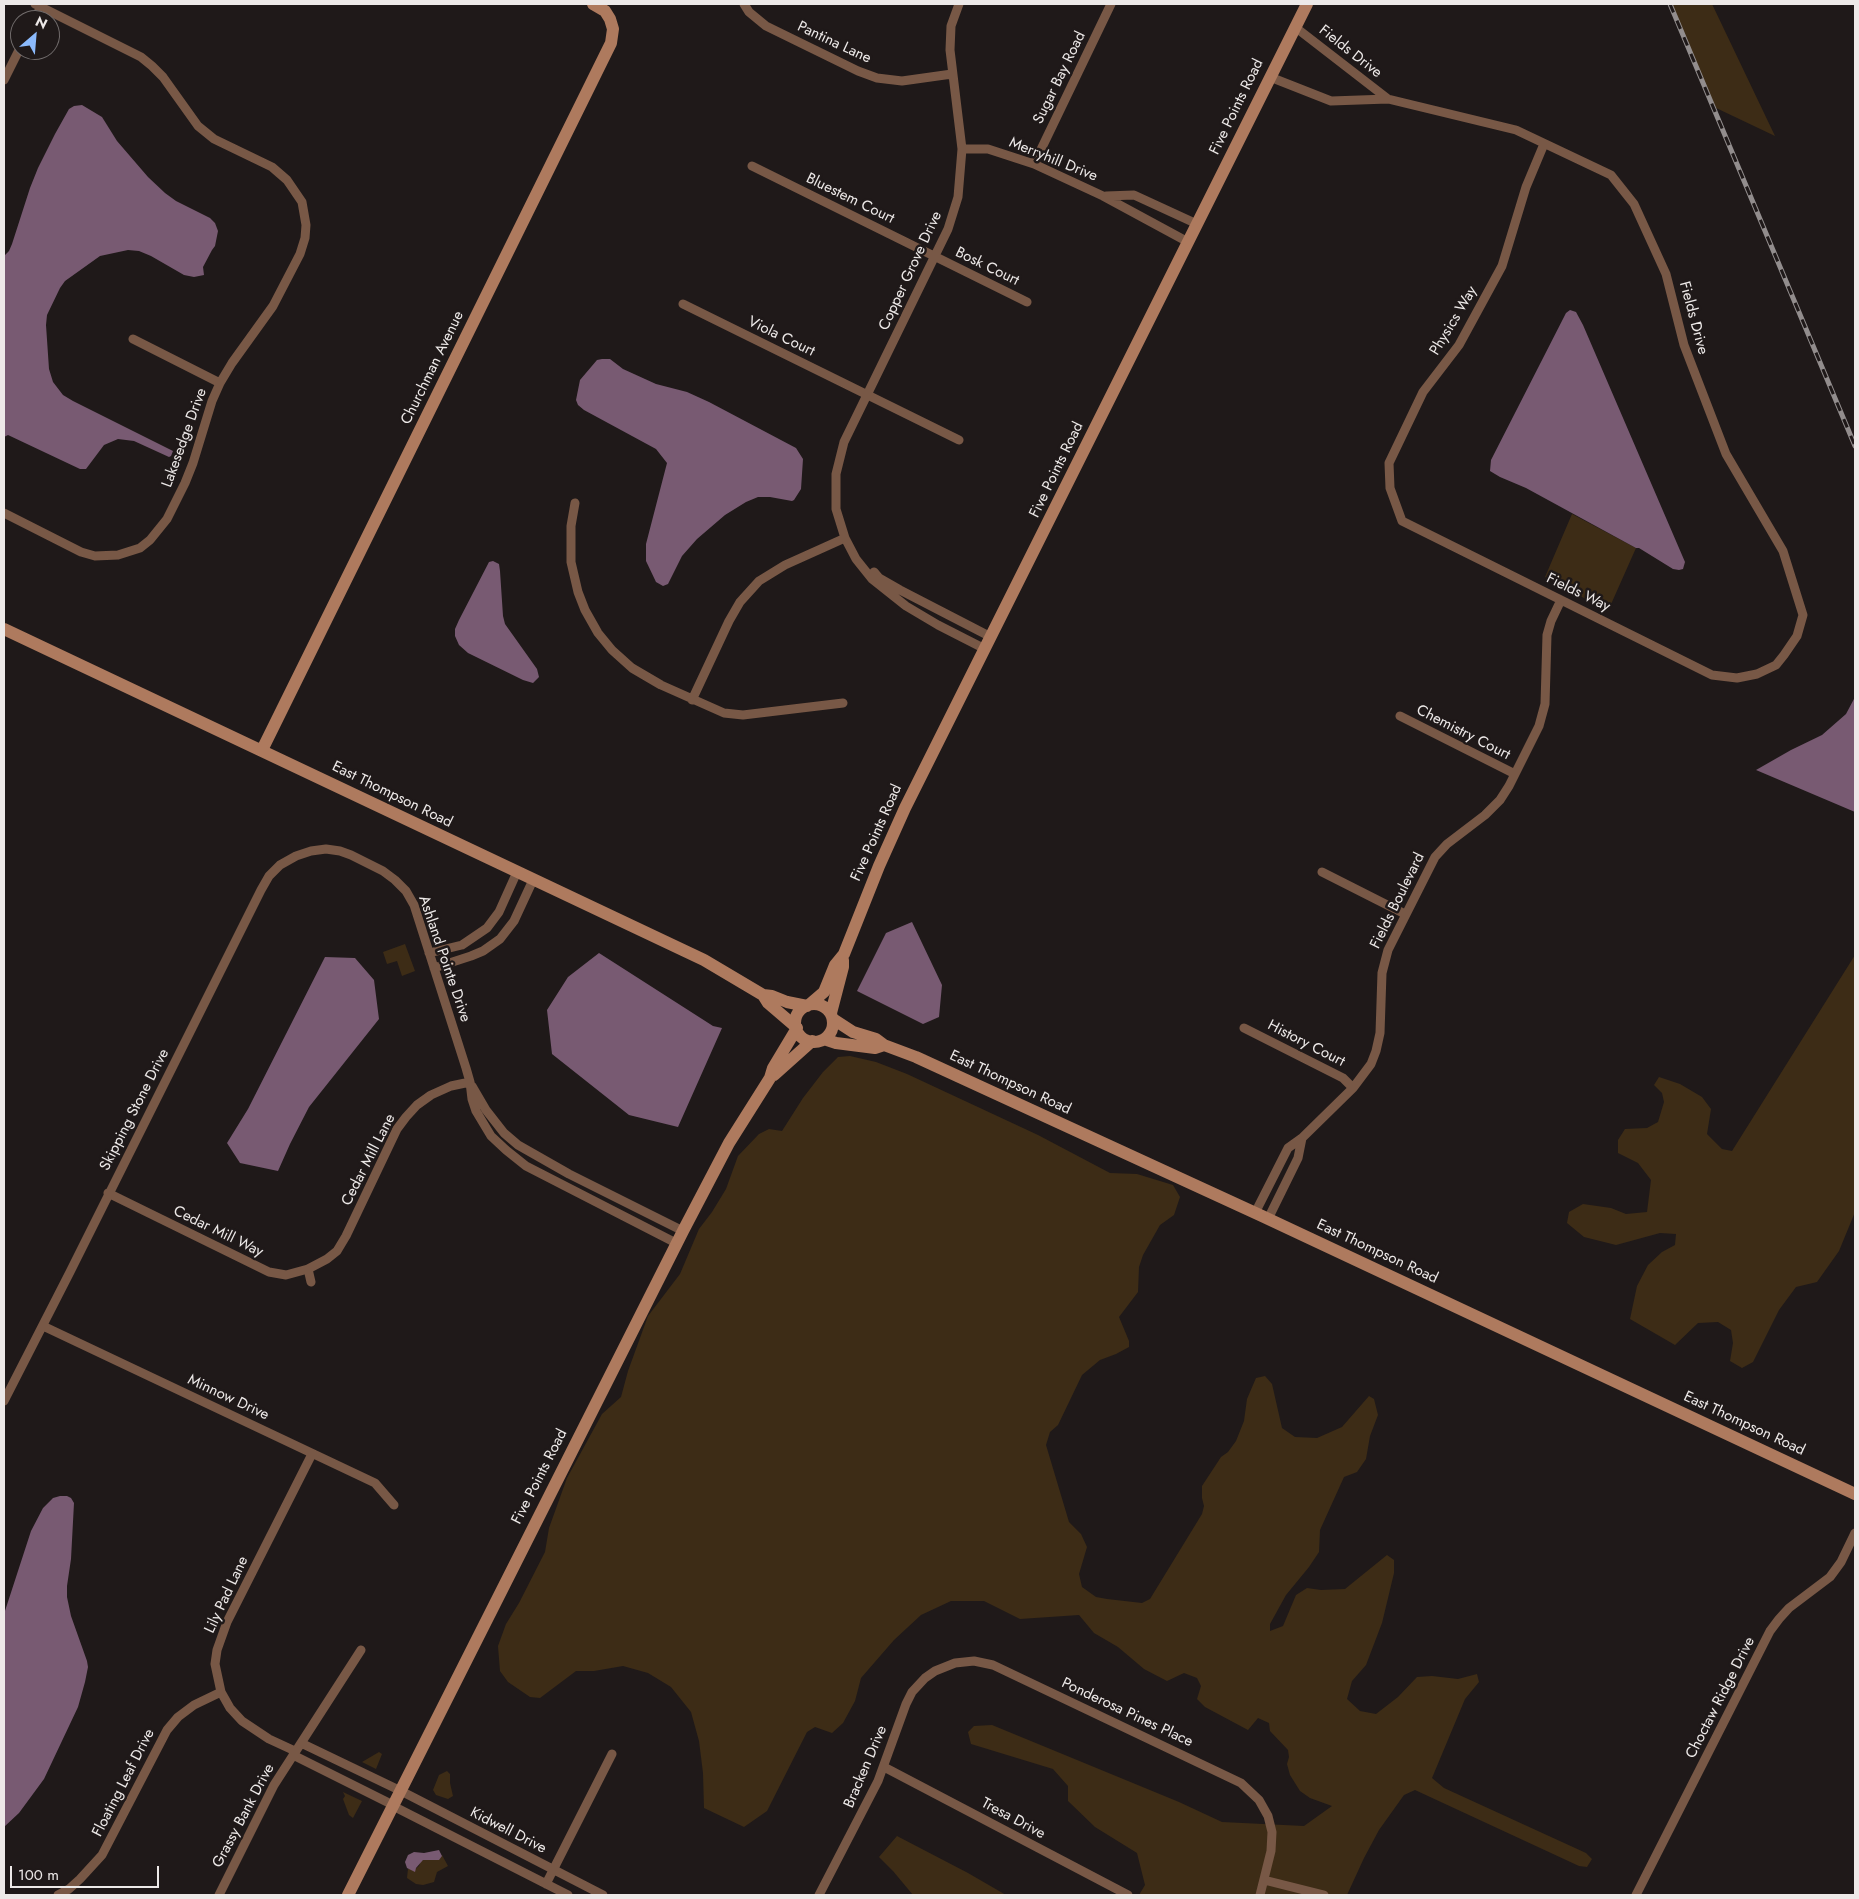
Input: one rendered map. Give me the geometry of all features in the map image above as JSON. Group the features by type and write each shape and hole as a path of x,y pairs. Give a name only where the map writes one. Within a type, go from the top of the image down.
{"street":[{"name":"Churchman Avenue","path":"262,750 611,43 613,29 610,19 604,11 593,4"},
{"name":"Pantina Lane","path":"744,4 749,12 766,26 858,71 877,78 902,81 952,74"},
{"name":"Copper Grove Drive","path":"959,4 951,26 950,50 962,149 958,197 948,229 935,257 844,442 836,474 836,509 845,538 856,559 872,579 899,601 938,625 985,649"},
{"name":"Sugar Bay Road","path":"1034,164 1111,4"},
{"name":"Five Points Road","path":"832,1016 844,954 898,824 1307,4"},
{"name":"Lakesedge Drive","path":"4,513 81,552 95,556 118,555 140,548 150,540 159,531 185,483 212,401 220,383 273,306 300,254 305,238 306,226 302,202 292,185 277,171 214,139 198,126 163,77 152,66 141,57 38,5"},
{"name":"Fields Drive","path":"1295,27 1388,99"},
{"path":"4,80 14,60"},
{"name":"Fields Drive","path":"1270,76 1331,101 1388,99 1516,130 1611,176 1634,204 1666,274 1684,345 1726,454 1784,551 1803,615 1797,636 1784,655 1776,665 1757,674"},
{"name":"Physics Way","path":"1398,508 1390,488 1389,463 1423,392 1459,345 1502,266 1526,187 1544,144"},
{"name":"Merryhill Drive","path":"962,149 988,149 1034,164 1103,196 1188,242"},
{"name":"Bluestem Court","path":"752,166 935,257"},
{"name":"Merryhill Drive","path":"1103,196 1134,195 1197,224"},
{"name":"Bosk Court","path":"935,257 1027,302"},
{"name":"Viola Court","path":"683,304 958,440"},
{"path":"133,339 220,383"},
{"path":"575,503 571,526 571,562 578,592 585,610 598,633 612,650 632,668 661,685 724,713 743,715 843,703"},
{"name":"Fields Way","path":"1398,508 1402,521 1712,675 1737,678 1757,674"},
{"name":"Copper Grove Drive","path":"845,538 879,578 992,637"},
{"path":"692,700 729,621 740,602 759,581 785,565 845,538"},
{"name":"Fields Boulevard","path":"1255,1213 1288,1148 1302,1138 1353,1088 1368,1069 1376,1051 1381,1028 1383,964 1388,950 1432,862 1439,852 1494,807 1515,774 1543,714 1547,635 1561,600"},
{"name":"East Thompson Road","path":"4,629 704,960 763,995 772,996 787,1002 808,1005"},
{"name":"Chemistry Court","path":"1400,716 1515,774"},
{"name":"Ashland Pointe Drive","path":"311,850 326,849 340,851 383,871 396,880 406,891 414,905 470,1082 476,1111 491,1136 526,1166 676,1243"},
{"name":"Skipping Stone Drive","path":"4,1401 265,882 280,865 311,850"},
{"path":"429,953 462,944 493,922 517,872"},
{"path":"1322,872 1405,914"},
{"path":"434,968 480,952 500,940 506,933 533,880"},
{"path":"473,938 480,952"},
{"name":"Five Points Road","path":"808,1005 824,992 835,965 844,954"},
{"name":"East Thompson Road","path":"763,995 768,1003 796,1027"},
{"path":"808,1005 822,1005 832,1016 832,1030 818,1040 800,1035 796,1027 796,1017 799,1011 808,1005"},
{"name":"East Thompson Road","path":"832,1016 852,1032 876,1039 884,1045 916,1057 1255,1213 1855,1494"},
{"name":"Five Points Road","path":"348,1895 676,1243 729,1143 770,1078 773,1068 796,1027"},
{"name":"History Court","path":"1244,1028 1336,1074 1353,1088"},
{"name":"East Thompson Road","path":"818,1040 875,1048 884,1045"},
{"name":"Five Points Road","path":"770,1078 818,1040"},
{"name":"Ashland Pointe Drive","path":"470,1082 486,1110 504,1133 518,1145 569,1174 683,1231"},
{"name":"Cedar Mill Lane","path":"308,1269 327,1259 336,1251 346,1236 397,1129 406,1117 430,1095 451,1086 470,1082"},
{"path":"1268,1219 1298,1158 1302,1138"},
{"name":"Cedar Mill Way","path":"108,1194 269,1272 286,1275 308,1269"},
{"path":"605,1207 611,1195"},
{"path":"308,1269 311,1282"},
{"name":"Minnow Drive","path":"43,1326 375,1483 394,1505"},
{"name":"Lily Pad Lane","path":"312,1454 221,1637 215,1664 221,1692 230,1708 242,1721 269,1739 393,1805"},
{"name":"Choctaw Ridge Drive","path":"1636,1895 1770,1631 1789,1608 1830,1577 1841,1562 1855,1533"},
{"name":"Grassy Bank Drive","path":"219,1895 274,1785 360,1650"},
{"name":"Ponderosa Pines Place","path":"952,1664 974,1661 993,1665 1235,1780 1257,1798 1265,1810 1270,1823 1272,1844 1264,1880"},
{"name":"Bracken Drive","path":"820,1895 884,1767 912,1692 928,1675 952,1664"},
{"name":"Floating Leaf Drive","path":"58,1895 69,1889 80,1879 102,1854 167,1730 178,1717 194,1705 221,1692"},
{"path":"301,1743 401,1791"},
{"path":"546,1884 612,1754"},
{"name":"Tresa Drive","path":"884,1767 1128,1895"},
{"name":"Kidwell Drive","path":"401,1791 603,1895"},
{"name":"Kidwell Drive","path":"393,1805 568,1895"},
{"path":"1260,1895 1264,1880 1324,1895"}],"shaded area":[{"path":"1670,4 1712,4 1775,136 1714,107"},
{"path":"82,105 102,117 117,141 148,177 165,193 176,201 210,218 215,223 218,231 215,246 203,267 204,275 194,277 184,275 151,256 139,251 128,250 100,256 65,281 60,288 47,315 46,325 49,369 53,382 63,395 73,401 173,451 169,457 134,441 118,439 104,445 86,469 80,469 8,435 4,437 4,256 12,244 30,188 55,134 69,109"},
{"path":"1570,310 1576,312 1583,325 1685,562 1683,569 1673,569 1639,548 1490,471 1491,460 1566,313"},
{"path":"610,359 623,369 656,384 687,392 709,402 796,448 803,459 801,489 794,500 758,497 746,502 725,515 697,539 682,556 668,584 663,586 656,582 646,561 646,544 667,463 656,449 578,405 576,400 580,380 597,360"},
{"path":"1572,514 1636,548 1608,611 1545,577"},
{"path":"493,561 499,564 505,624 537,669 539,677 533,683 468,653 459,645 455,636 455,629 459,620 489,562"},
{"path":"1855,697 1855,812 1756,770 1822,735 1846,714"},
{"path":"912,922 942,985 939,1017 923,1024 857,991 886,933"},
{"path":"405,944 415,971 402,976 397,961 387,964 383,952"},
{"path":"599,953 713,1026 722,1028 678,1127 629,1115 552,1054 547,1010 568,977"},
{"path":"1855,955 1855,1212 1839,1251 1817,1282 1796,1287 1779,1310 1753,1362 1742,1368 1730,1361 1733,1343 1731,1330 1718,1322 1698,1323 1675,1345 1630,1319 1637,1286 1648,1265 1662,1252 1675,1245 1676,1234 1660,1233 1616,1245 1584,1237 1567,1223 1569,1212 1583,1204 1611,1208 1626,1214 1647,1212 1651,1180 1638,1163 1618,1153 1618,1140 1625,1129 1647,1128 1658,1122 1664,1102 1662,1093 1654,1085 1659,1077 1680,1084 1702,1097 1711,1109 1707,1134 1722,1149 1732,1151"},
{"path":"325,957 355,958 374,980 379,1019 309,1107 278,1171 240,1163 227,1143 248,1109"},
{"path":"850,1056 876,1062 907,1074 1038,1135 1110,1173 1137,1174 1173,1185 1180,1197 1174,1215 1160,1225 1143,1255 1139,1267 1138,1292 1119,1317 1129,1341 1129,1347 1100,1360 1082,1375 1058,1425 1050,1432 1046,1445 1069,1522 1081,1534 1087,1547 1079,1574 1082,1587 1096,1597 1107,1599 1142,1603 1150,1599 1202,1514 1204,1506 1202,1486 1221,1457 1228,1452 1236,1441 1244,1421 1247,1399 1256,1378 1265,1376 1272,1384 1282,1428 1295,1437 1317,1438 1342,1427 1369,1396 1374,1399 1378,1415 1370,1436 1366,1459 1357,1472 1344,1477 1320,1530 1319,1552 1286,1595 1270,1624 1270,1631 1283,1626 1296,1595 1307,1588 1321,1590 1345,1589 1387,1555 1394,1560 1394,1573 1382,1623 1366,1665 1352,1681 1347,1699 1360,1711 1376,1714 1398,1697 1417,1677 1432,1676 1458,1679 1477,1674 1479,1682 1465,1699 1432,1778 1444,1788 1586,1853 1592,1859 1587,1867 1579,1866 1415,1790 1404,1795 1379,1830 1347,1895 1139,1895 1145,1885 1137,1853 1095,1827 1068,1801 1068,1786 1053,1769 971,1744 968,1732 974,1726 992,1725 1179,1802 1222,1822 1304,1826 1332,1806 1310,1798 1300,1791 1290,1775 1287,1764 1288,1750 1270,1731 1269,1723 1258,1718 1248,1730 1205,1707 1197,1699 1201,1686 1197,1678 1184,1673 1167,1681 1144,1669 1118,1647 1094,1633 1079,1615 1020,1619 984,1601 951,1601 921,1615 894,1640 861,1678 855,1701 843,1723 832,1733 815,1727 807,1732 767,1811 744,1827 704,1808 703,1773 699,1741 691,1712 671,1687 648,1673 623,1666 594,1671 576,1671 540,1698 530,1697 508,1682 500,1671 498,1646 506,1624 545,1552 549,1528 567,1478 602,1414 621,1397 628,1371 648,1316 680,1274 699,1229 726,1189 738,1156 759,1134 769,1129 782,1131 803,1098 823,1072 838,1057"},
{"path":"60,1496 71,1498 74,1503 67,1597 71,1616 88,1667 78,1707 44,1779 19,1813 4,1827 4,1614 31,1531 43,1508 53,1498"},
{"path":"379,1752 382,1754 376,1769 362,1762"},
{"path":"447,1771 450,1774 453,1796 448,1799 436,1795 433,1790 439,1775"},
{"path":"343,1792 362,1801 353,1818 349,1815 343,1799 345,1796"},
{"path":"897,1836 1006,1895 913,1895 879,1857"},
{"path":"439,1850 442,1856 439,1860 423,1860 415,1872 407,1868 405,1862 408,1855 414,1852 424,1853"},
{"path":"442,1855 448,1866 437,1872 434,1882 423,1885 416,1884 407,1878 408,1869 415,1869 425,1859 438,1860"}],"railway":[{"path":"1670,4 1855,446"}]}
